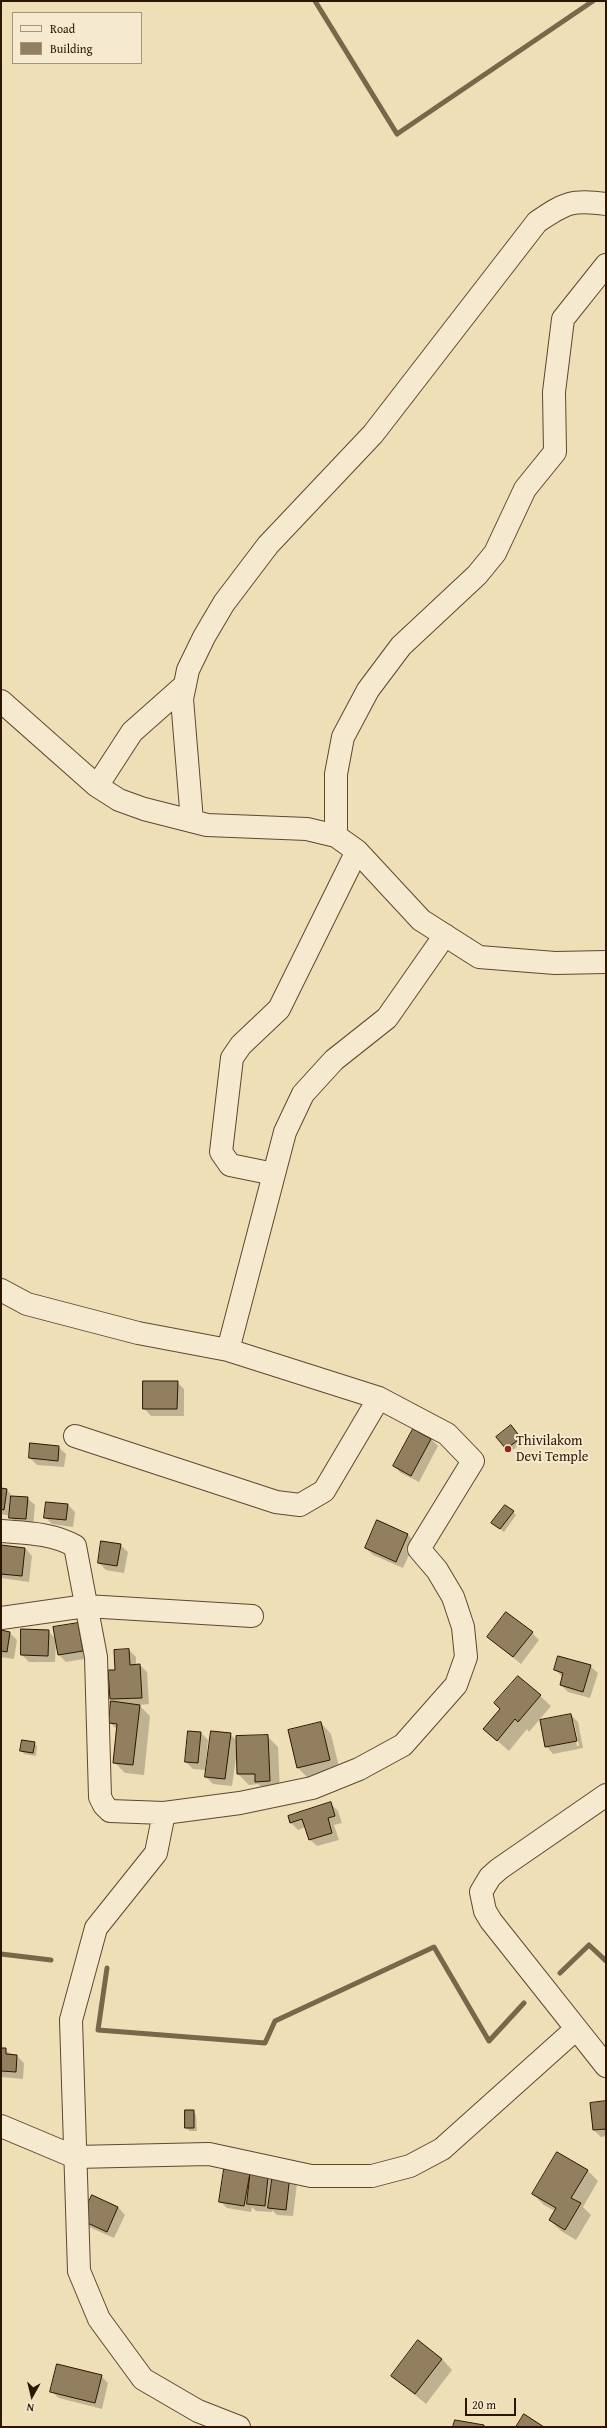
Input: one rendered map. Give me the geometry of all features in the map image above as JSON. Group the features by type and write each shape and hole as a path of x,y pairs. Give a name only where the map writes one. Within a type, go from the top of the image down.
{"street":[{"path":"192,821 182,698 188,670 204,637 224,603 268,544 373,434 537,222 562,205 587,202 606,204"},
{"path":"336,836 336,774 343,737 368,690 401,646 477,575 495,553 525,489 555,452 554,392 563,319 606,265"},
{"path":"97,786 132,732 185,685"},
{"path":"1,701 97,786 119,800 144,809 207,825 307,829 336,836 357,851 421,920 480,957 555,963 606,962"},
{"path":"274,1174 230,1165 221,1152 232,1058 241,1045 279,1009 357,851"},
{"path":"228,1350 285,1132 303,1094 334,1060 387,1018 445,935"},
{"path":"1,1290 27,1304 138,1333 228,1350 379,1398 447,1434 473,1461 419,1549 437,1570 453,1597 463,1627 466,1657 456,1685 402,1745 359,1769 312,1788 240,1803 164,1813 110,1811 102,1801 99,1782 96,1657 75,1546 63,1539 1,1531"},
{"path":"75,1436 276,1502 300,1505 324,1491 379,1398"},
{"path":"1,1618 86,1606 252,1616"},
{"path":"606,1795 499,1869 490,1877 481,1892 485,1911 491,1921 606,2066"},
{"path":"164,1813 156,1853 96,1928 71,2020 79,2271 99,2319 143,2380 198,2411 239,2427"},
{"path":"1,2126 75,2157 209,2154 311,2176 372,2176 410,2166 442,2149 576,2029"}],"building":[{"path":"143,1381 178,1381 177,1409 143,1409"},
{"path":"511,1425 521,1438 506,1449 496,1437"},
{"path":"413,1429 431,1439 411,1476 393,1466"},
{"path":"30,1443 59,1446 58,1461 29,1458"},
{"path":"1,1488 7,1489 4,1510 1,1509"},
{"path":"11,1496 28,1497 26,1519 9,1518"},
{"path":"46,1502 68,1504 66,1520 44,1518"},
{"path":"505,1505 514,1511 500,1529 491,1523"},
{"path":"377,1520 408,1534 396,1562 365,1548"},
{"path":"101,1541 121,1544 117,1566 98,1563"},
{"path":"1,1545 25,1548 22,1576 1,1574"},
{"path":"506,1612 533,1632 513,1657 487,1637"},
{"path":"78,1623 83,1651 58,1655 53,1627"},
{"path":"21,1629 49,1630 48,1656 21,1655"},
{"path":"1,1630 10,1632 7,1652 1,1651"},
{"path":"129,1649 130,1665 140,1664 142,1698 110,1699 108,1670 115,1670 114,1650"},
{"path":"558,1656 591,1665 583,1692 560,1685 563,1673 554,1670"},
{"path":"518,1676 541,1695 518,1722 515,1719 497,1741 483,1729 500,1709 494,1703"},
{"path":"111,1701 140,1705 133,1765 113,1763 117,1724 109,1723"},
{"path":"571,1714 577,1741 545,1747 540,1720"},
{"path":"321,1722 330,1760 297,1768 288,1730"},
{"path":"188,1731 201,1732 198,1763 185,1762"},
{"path":"211,1731 231,1733 225,1779 205,1777"},
{"path":"268,1735 270,1781 255,1782 255,1774 237,1774 236,1736"},
{"path":"22,1740 35,1742 33,1753 20,1751"},
{"path":"331,1802 335,1816 328,1818 332,1833 309,1840 302,1819 290,1823 288,1816"},
{"path":"1,2048 6,2048 6,2054 17,2055 16,2072 1,2071"},
{"path":"606,2101 606,2129 593,2130 590,2103"},
{"path":"185,2110 194,2110 194,2128 185,2128"},
{"path":"557,2152 588,2170 571,2198 581,2203 565,2230 549,2220 556,2208 532,2194"},
{"path":"251,2167 269,2168 265,2206 247,2204"},
{"path":"224,2169 250,2173 244,2206 219,2202"},
{"path":"273,2173 290,2175 286,2210 268,2208"},
{"path":"92,2195 118,2207 107,2232 81,2220"},
{"path":"418,2340 442,2359 415,2394 391,2376"},
{"path":"57,2364 102,2375 95,2403 50,2392"},
{"path":"524,2414 544,2427 516,2427"},
{"path":"455,2420 484,2425 484,2427 453,2427"}],"waterway":[{"path":"315,1 397,134 593,1"},
{"path":"560,1973 589,1945 606,1961"},
{"path":"107,1968 98,2030 265,2043 275,2021 434,1947 489,2041 524,2003"},
{"path":"1,1954 51,1960"}],"place":[{"name":"Thivilakom Devi Temple","path":"508,1449"}]}
